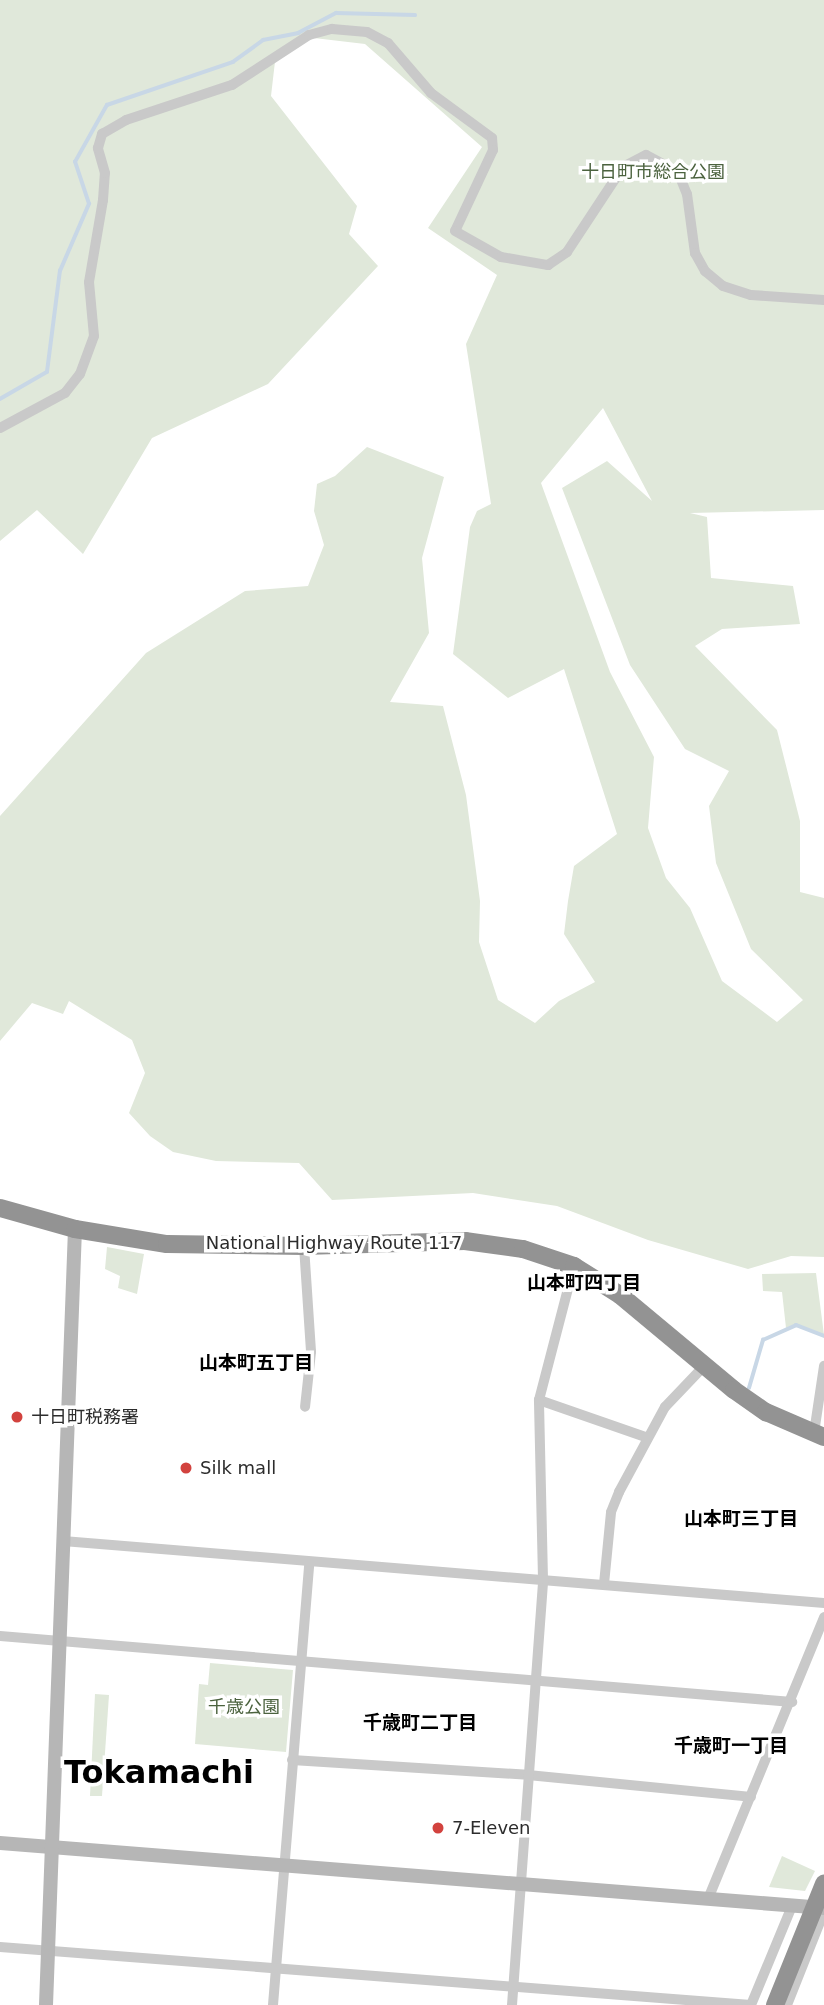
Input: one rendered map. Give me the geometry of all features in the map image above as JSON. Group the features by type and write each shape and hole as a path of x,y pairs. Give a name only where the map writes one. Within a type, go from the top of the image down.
{"highway":[{"name":"National Highway Route 117","path":"0,1208 75,1229 167,1244 304,1246 464,1241 523,1249 574,1266 620,1295 704,1366 766,1412 819,1435"},
{"path":"775,2005 821,1909 824,1884"}],"street":[{"path":"0,428 65,393 80,373 94,336 89,282 103,200 105,173 97,148 102,134 118,123 232,85 309,35 331,29 367,32 388,43 431,93 492,138 493,150 455,231 501,257 548,265 566,251 623,167 646,155 678,172 687,194 695,253 705,271 723,286 751,295 824,300"},
{"path":"46,2005 75,1229"},
{"path":"304,1246 312,1352 305,1407"},
{"path":"512,2005 543,1579 539,1400 574,1266"},
{"path":"604,1584 611,1512 665,1407 704,1366"},
{"path":"819,1435 824,1366"},
{"path":"539,1400 648,1438"},
{"path":"62,1541 309,1564 543,1579 824,1603"},
{"path":"273,2005 282,1864 309,1564"},
{"path":"708,1899 792,1702 824,1617"},
{"path":"0,1636 792,1702"},
{"path":"292,1760 528,1775 751,1797"},
{"path":"0,1843 821,1909 787,2005"},
{"path":"0,1947 751,2005 792,1906"}],"green space":[{"name":"十日町市総合公園","path":"0,0 824,0 824,510 690,513 707,517 711,578 793,586 800,624 722,629 695,646 777,730 800,821 800,892 824,898 824,1257 791,1256 748,1269 648,1240 557,1206 473,1193 332,1200 299,1163 216,1161 173,1152 150,1136 129,1113 145,1073 132,1040 69,1001 63,1014 32,1003 0,1041 0,816 146,653 245,591 308,586 324,545 314,511 317,484 335,476 367,447 444,477 422,558 429,633 390,702 443,706 466,795 480,901 479,942 498,1000 535,1023 559,1001 595,982 564,934 568,901 574,866 617,834 564,669 508,698 453,654 470,527 477,511 491,504 466,344 497,275 428,228 482,147 365,44 314,38 276,53 271,96 357,206 349,234 378,266 268,384 152,438 83,554 37,510 0,541","holes":["603,408 652,501 607,461 562,488 630,665 685,749 729,771 709,806 716,863 751,949 803,1000 777,1022 722,981 690,908 666,878 648,828 654,757 610,672 541,483"]},
{"path":"107,1247 144,1254 137,1294 118,1288 120,1276 105,1269"},
{"path":"816,1273 824,1335 795,1324 786,1328 782,1292 763,1291 762,1274"},
{"name":"千歳公園","path":"210,1663 293,1670 286,1752 195,1744 199,1684 208,1685"},
{"path":"95,1694 109,1695 102,1796 90,1796"},
{"path":"782,1856 815,1871 805,1891 769,1887"}],"waterway":[{"path":"0,399 47,372 60,271 89,204 75,162 107,105 233,62 263,40 298,33 336,13 415,15"},
{"path":"749,1388 763,1340 796,1325 824,1336"}],"place":[{"name":"十日町税務署","path":"17,1417"},
{"name":"Silk mall","path":"186,1468"},
{"name":"7-Eleven","path":"438,1828"}],"district":[{"name":"山本町四丁目","path":"584,1283"},
{"name":"山本町五丁目","path":"256,1363"},
{"name":"山本町三丁目","path":"741,1519"},
{"name":"千歳町二丁目","path":"420,1723"},
{"name":"千歳町一丁目","path":"731,1746"},
{"name":"Tokamachi","path":"159,1772"}]}
